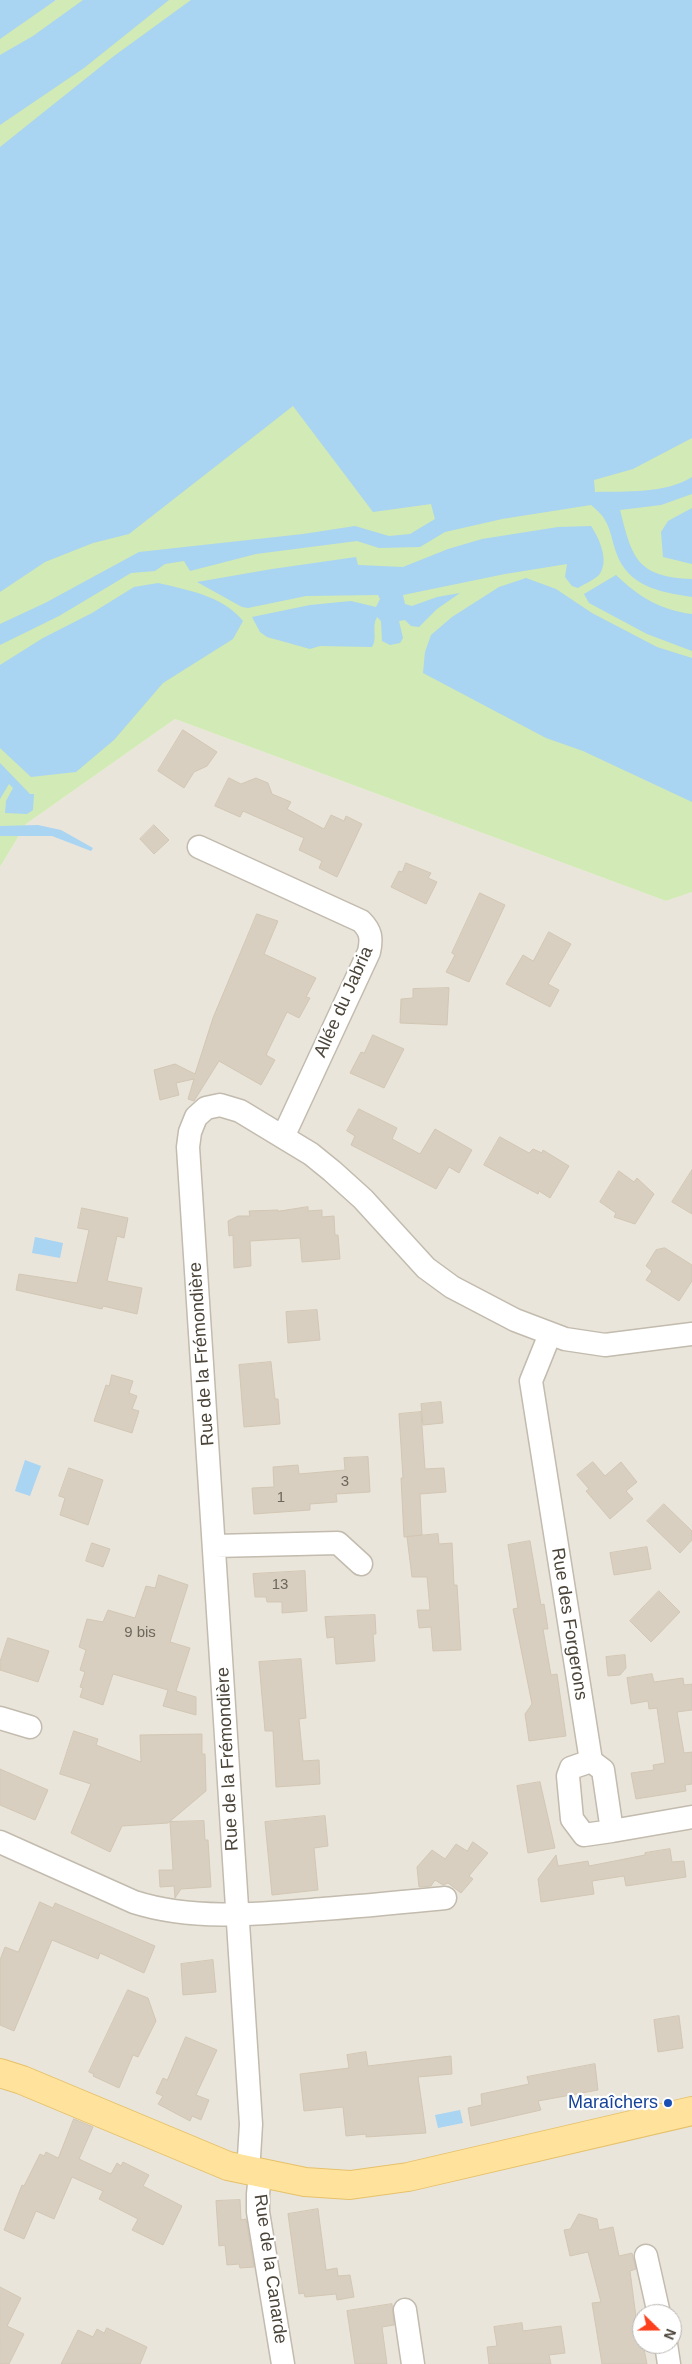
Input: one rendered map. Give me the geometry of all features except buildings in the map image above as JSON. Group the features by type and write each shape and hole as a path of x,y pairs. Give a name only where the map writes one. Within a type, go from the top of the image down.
{"main road":[{"path":"0,2073 22,2080 209,2159 253,2172 305,2182 350,2185 408,2177 692,2111"}],"street":[{"name":"Allée du Jabria","path":"199,847 361,921 369,929 372,938 369,952 283,1136"},
{"name":"Rue de la Frémondière","path":"253,2172 249,2157 251,2124 188,1147 190,1132 196,1117 206,1108 220,1105 240,1111 283,1136 311,1154 363,1199 426,1268 480,1303 515,1320 550,1334 586,1343 605,1345 692,1334"},
{"name":"Rue des Forgerons","path":"550,1334 530,1381 590,1761 603,1770 612,1831"},
{"path":"215,1546 338,1543 362,1564"},
{"path":"0,1718 30,1728"},
{"path":"590,1761 570,1768 568,1776 572,1819 584,1835 692,1818"},
{"path":"0,1842 134,1902 176,1912 270,1914 445,1898"},
{"name":"Rue de la Canarde","path":"253,2172 258,2194 258,2212 283,2364"},
{"path":"646,2256 657,2304"},
{"path":"405,2310 413,2364"}],"shaded area":[{"path":"175,719 666,901 692,892 692,2364 0,2364 0,867 26,824"}],"green space":[{"path":"56,0 692,0 692,892 666,901 175,719 26,824 0,867 0,35"}],"water":[{"path":"0,0 56,0 0,39"},
{"path":"83,0 169,0 84,68 0,125 0,55 33,36"},
{"path":"191,0 692,0 692,438 633,469 594,480 595,492 632,491 658,489 692,477 692,494 661,505 620,510 628,540 633,552 640,561 648,569 659,574 692,579 692,597 668,593 646,586 628,573 621,564 605,521 591,505 502,519 445,532 420,547 379,548 357,541 256,554 190,571 184,561 165,564 155,571 131,573 59,616 0,645 0,624 45,603 139,552 303,534 355,526 389,536 410,534 435,519 431,504 373,512 293,406 129,534 93,543 45,562 0,592 0,147 114,56"},
{"path":"692,508 692,564 663,557 661,532 668,521"},
{"path":"591,526 600,543 604,563 599,575 592,580 578,588 572,586 565,577 567,564 505,574 403,595 405,604 412,606 437,597 460,593 437,609 419,627 411,626 405,620 399,621 403,638 400,643 390,645 382,641 381,621 377,617 372,647 320,646 310,649 267,637 260,632 252,617 310,605 351,601 376,607 380,599 378,595 306,596 248,608 242,607 197,582 356,557 358,565 403,567 448,549 482,539 558,527"},
{"path":"616,575 633,590 660,606 692,614 692,651 647,634 589,603 584,594"},
{"path":"526,578 556,589 592,613 657,647 692,658 692,802 583,751 546,738 423,673 425,652 431,635 452,617 499,587"},
{"path":"158,583 204,595 235,612 243,621 233,639 163,683 114,740 76,772 31,777 0,748 0,665 43,638 92,613 134,587"},
{"path":"0,763 30,794 34,794 33,810 27,814 5,813 6,801 13,788 9,784 0,799"},
{"path":"38,825 61,830 93,848 91,851 52,836 0,836 0,826"},
{"path":"35,1237 63,1243 60,1258 32,1253"},
{"path":"25,1460 41,1466 30,1496 15,1491"},
{"path":"460,2110 463,2123 438,2128 435,2115"}],"place":[{"name":"Maraîchers","path":"668,2103"}]}
